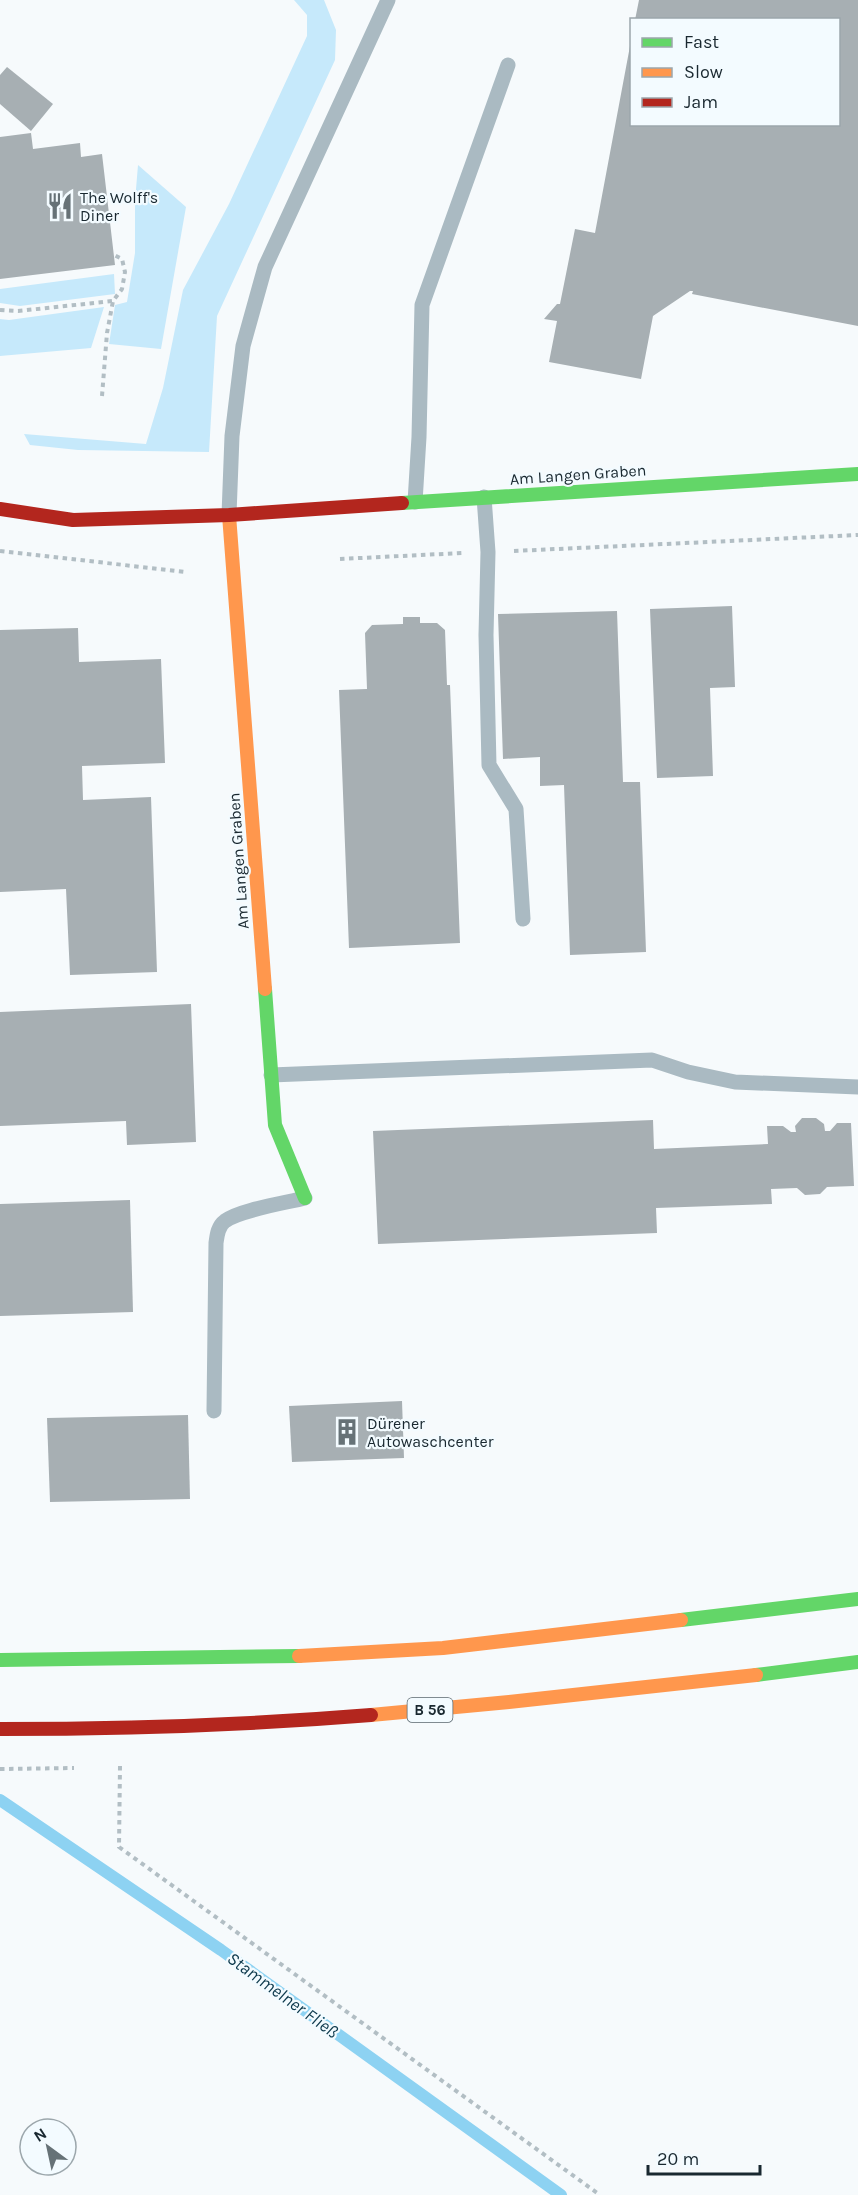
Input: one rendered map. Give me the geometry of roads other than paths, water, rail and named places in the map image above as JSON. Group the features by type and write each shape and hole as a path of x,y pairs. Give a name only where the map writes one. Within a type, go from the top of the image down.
{"main road":[{"name":"Am Langen Graben","path":"0,509 73,520 229,515 858,474"},
{"name":"Am Langen Graben","path":"229,515 275,1125 305,1198"},
{"path":"0,1659 264,1658 443,1648 858,1599"},
{"name":"B 56","path":"0,1729 64,1730 273,1722 450,1709 813,1669 858,1662"}],"lane":[{"path":"229,515 232,436 243,346 265,267 388,0"},
{"path":"415,502 422,305 508,65"},
{"path":"484,497 488,552 486,635 489,765 516,809 523,919"},
{"path":"271,1075 652,1060 688,1072 735,1082 858,1087"},
{"path":"214,1411 216,1243 219,1227 225,1220 237,1214 305,1198"}],"waterway":[{"name":"Stammelner Fließ","path":"0,1800 221,1950 561,2195"}],"place":[{"name":"The Wolff's Diner","path":"60,206"},
{"name":"Dürener Autowaschcenter","path":"347,1432"}]}
